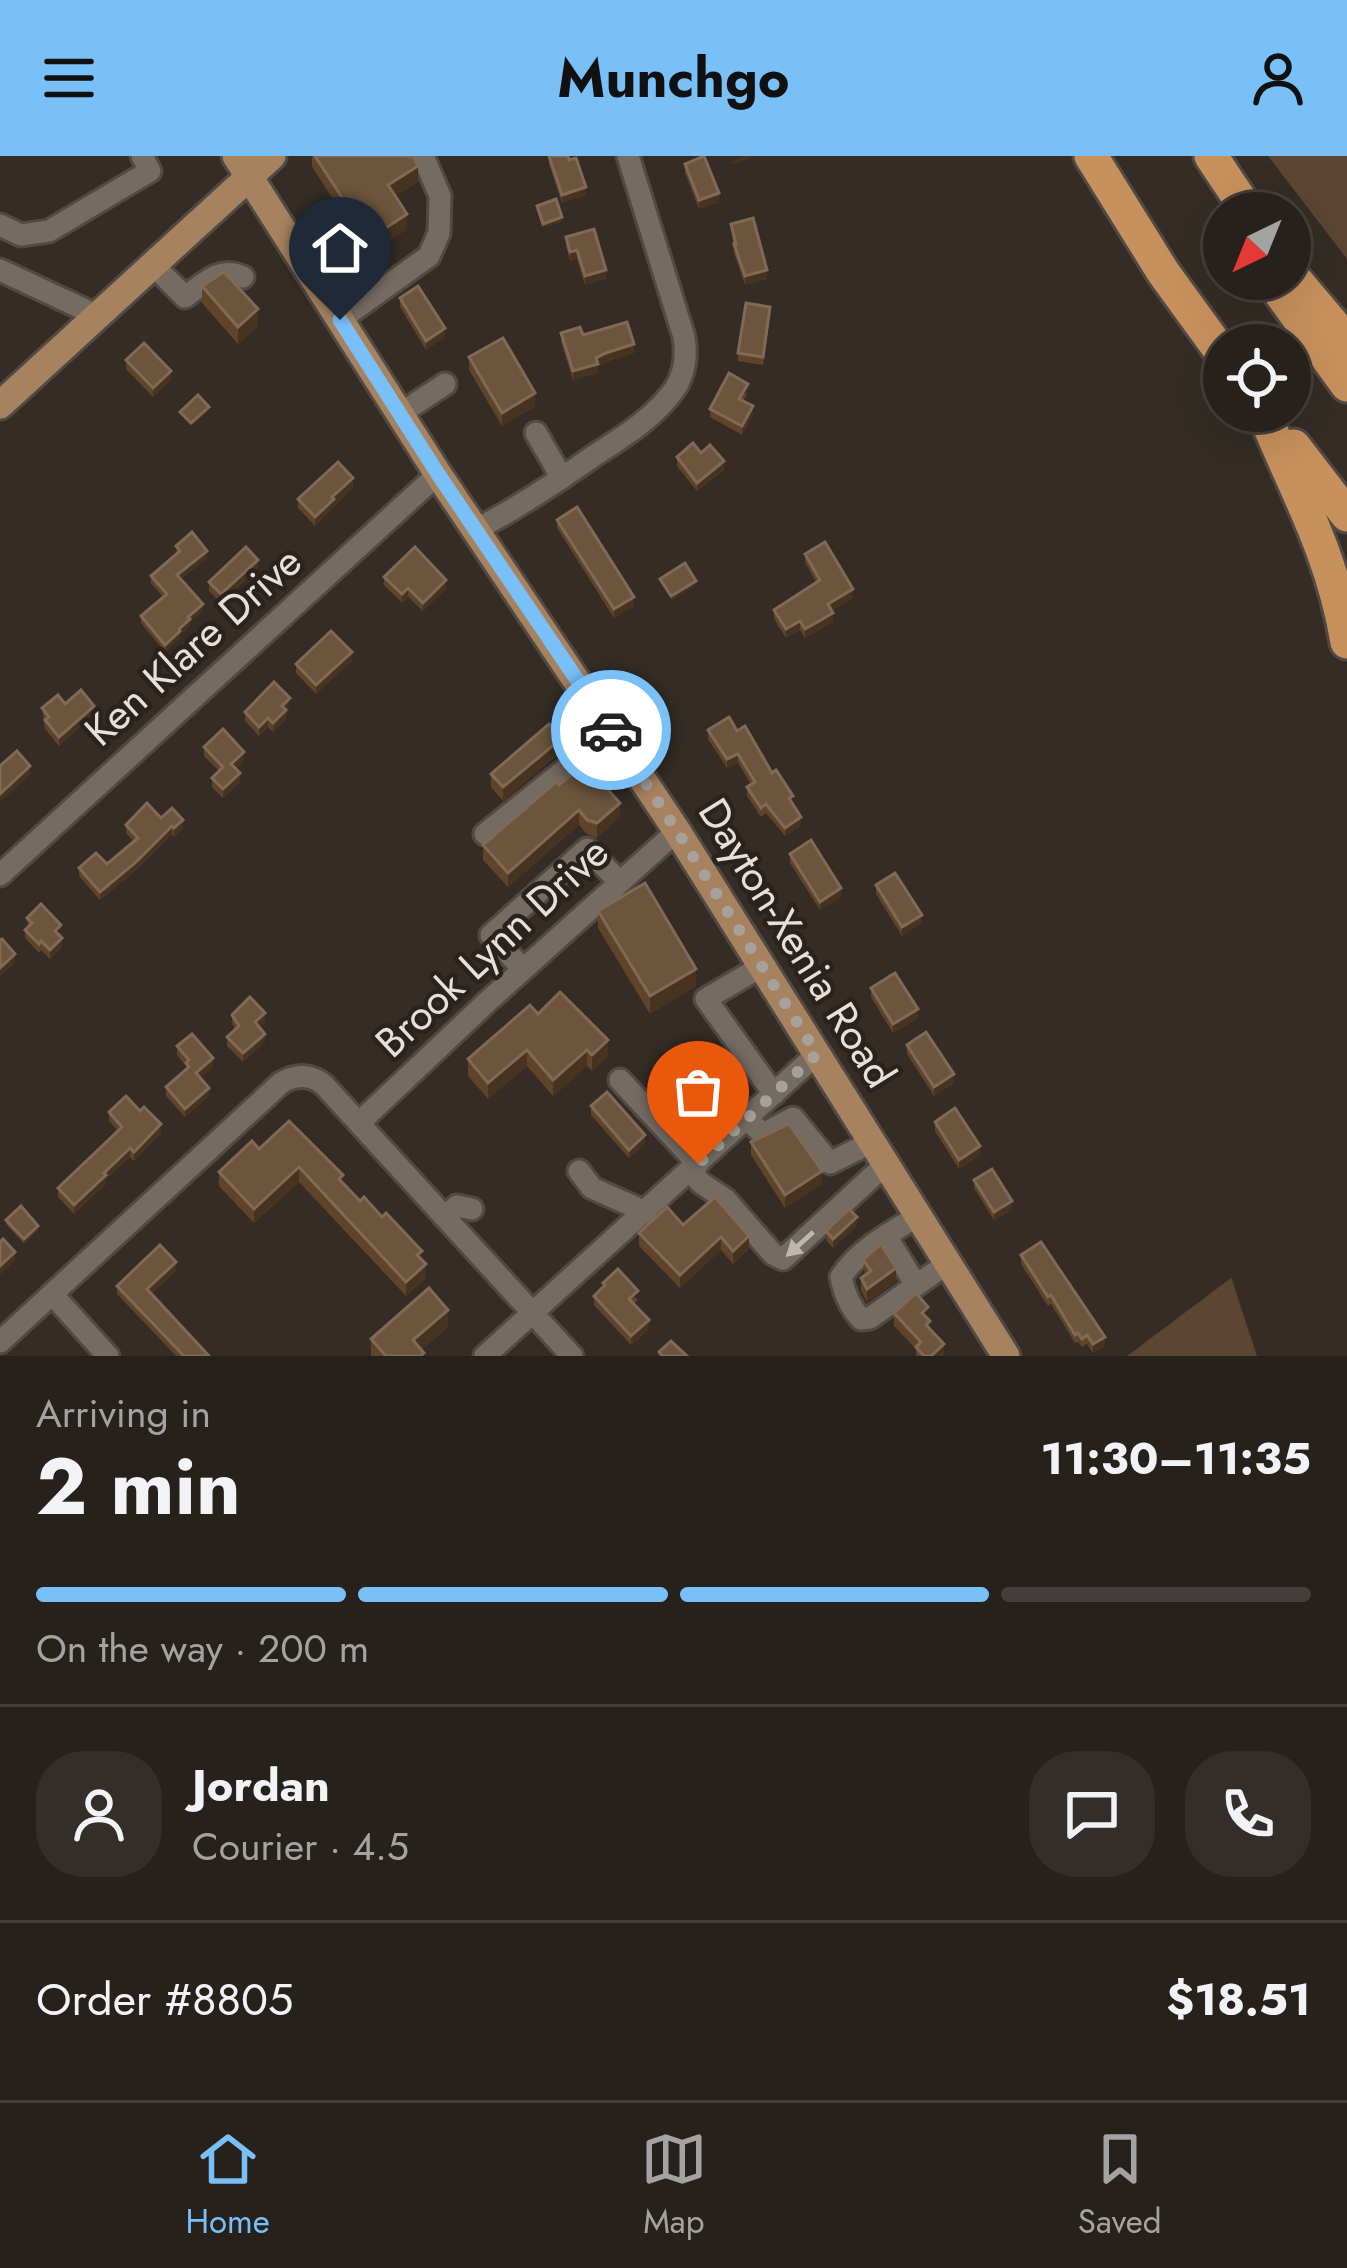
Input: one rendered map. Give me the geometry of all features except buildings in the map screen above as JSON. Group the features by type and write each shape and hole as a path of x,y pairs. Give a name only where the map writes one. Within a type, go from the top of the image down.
{"highway":[{"path":"1090,156 1203,327"},
{"path":"1111,156 1221,324"},
{"path":"1188,156 1211,192"},
{"path":"1210,156 1235,192"},
{"path":"1311,298 1347,341"},
{"path":"1285,300 1347,386"},
{"path":"1274,432 1331,569 1347,642"},
{"path":"1282,432 1347,515"},
{"path":"1302,432 1347,491"}],"main road":[{"path":"0,405 152,264 242,166 272,156"},
{"name":"Dayton-Xenia Road","path":"242,166 438,474 677,831 1006,1356"}],"street":[{"path":"0,225 21,235 49,231 150,171 142,156"},
{"path":"340,320 429,256 439,233 440,196 423,156"},
{"path":"477,529 523,505 643,422 674,389 684,366 684,337 628,156"},
{"path":"152,264 185,297 220,272 243,277"},
{"path":"0,270 96,315"},
{"path":"400,414 445,384"},
{"path":"536,433 562,478"},
{"name":"Ken Klare Drive","path":"0,875 438,474"},
{"path":"485,834 612,732"},
{"name":"Brook Lynn Drive","path":"360,1122 677,831"},
{"path":"523,969 491,935 555,877 587,849 620,882"},
{"path":"762,966 706,999 774,1094"},
{"path":"485,1356 817,1054"},
{"path":"0,1342 281,1083 298,1076 318,1080 360,1122 572,1356"},
{"path":"620,1081 694,1168 700,1184 725,1199 773,1254 783,1259 879,1153"},
{"path":"747,1119 764,1134 793,1118 830,1163 879,1153"},
{"path":"579,1171 592,1188 646,1212"},
{"path":"445,1217 457,1206 472,1208"},
{"path":"918,1216 850,1263 841,1277 854,1311 861,1319 870,1318 948,1263"},
{"path":"886,1236 916,1285"},
{"path":"52,1294 108,1356"}],"shaded area":[{"path":"1268,156 1347,156 1347,259 1311,212 1311,192 1296,192"},
{"path":"1231,1278 1257,1356 1127,1356"}],"way so far":[{"path":"611,730 817,1054 698,1164"}],"route":[{"path":"340,320 611,730"}]}
